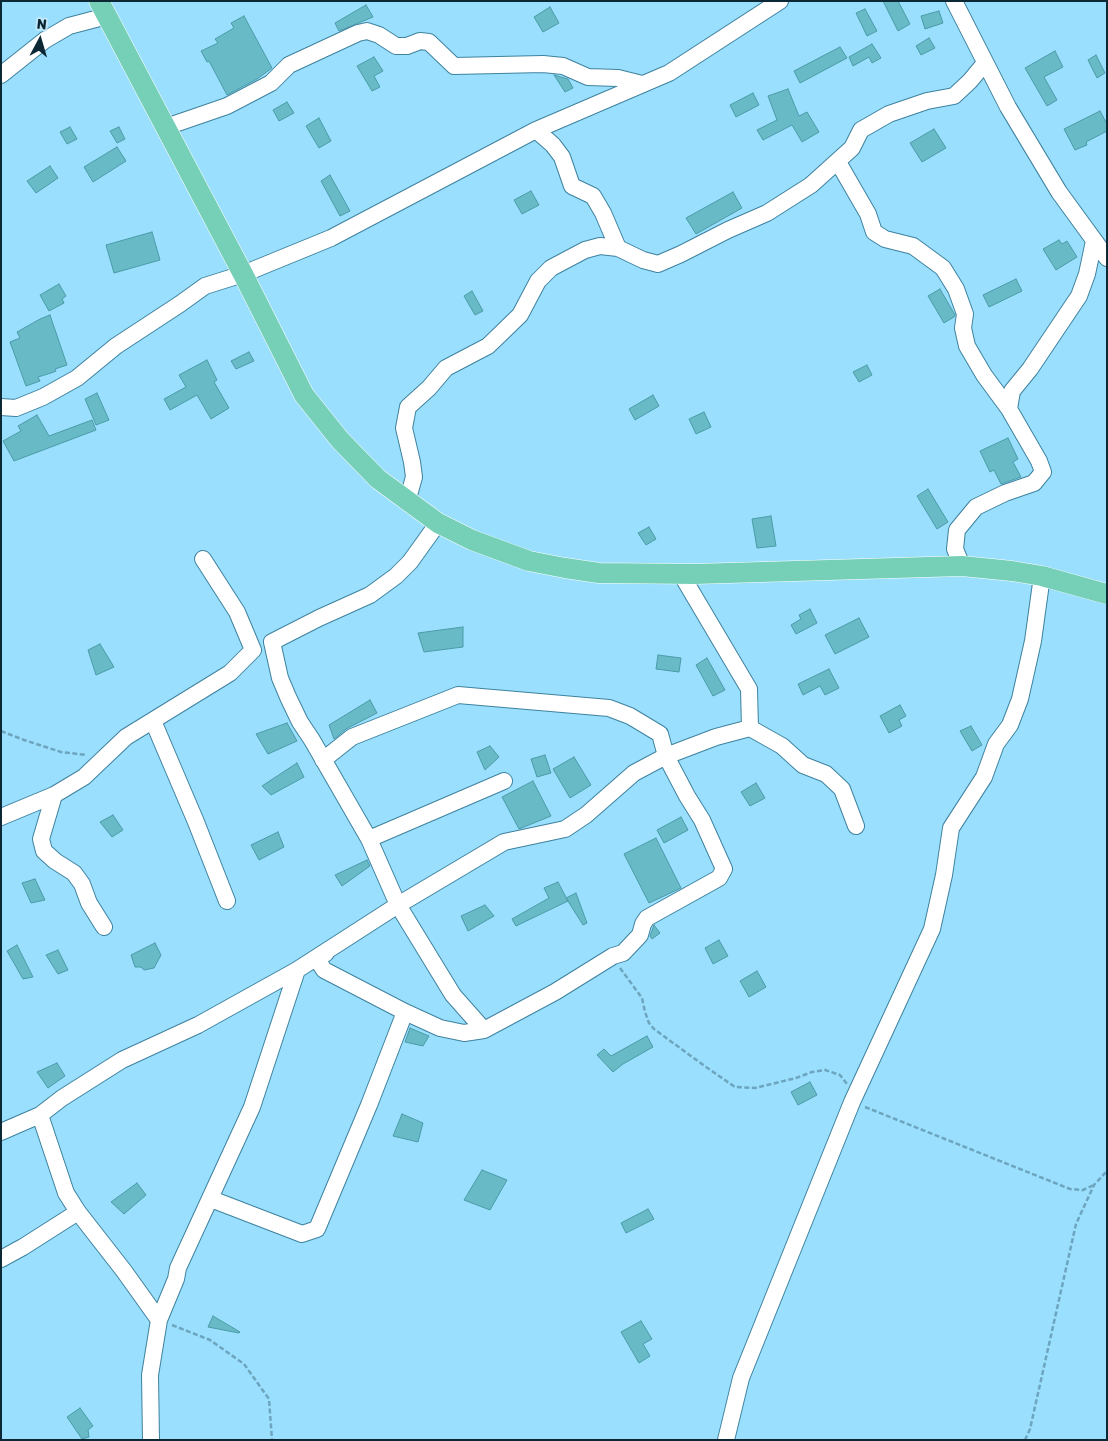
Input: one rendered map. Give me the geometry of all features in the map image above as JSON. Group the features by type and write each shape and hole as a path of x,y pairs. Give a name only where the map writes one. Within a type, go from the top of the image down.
{"main road":[{"path":"103,9 243,274 304,395 340,440 378,479 438,523 480,543 529,560 599,573 681,574 962,566 1042,576 1107,594"}],"street":[{"path":"1,408 16,408 43,397 77,378 116,346 205,286 243,274 331,238 536,130 668,73 780,1"},
{"path":"954,1 1008,107 1059,192 1107,258"},
{"path":"1,75 45,40 103,9"},
{"path":"166,127 227,106 271,83 289,65 358,33 367,31 379,35 396,46 407,46 420,41 429,42 437,52 454,66 563,66 588,77 618,78 642,84"},
{"path":"407,502 414,478 404,428 408,407 429,388 446,368 488,346 520,314 538,281 551,268 585,250 600,246 618,248 643,260 658,264 768,212 811,185 838,162 852,148 861,130 889,114 954,96 970,81 985,62"},
{"path":"536,130 553,145 562,157 572,186 593,196 603,213 618,248"},
{"path":"838,162 868,214 874,232 885,239 914,246 943,268 956,289 965,314 963,328 967,346 1040,460 1043,472 1034,483 976,507 957,530 955,549 962,566"},
{"path":"1009,410 1012,391 1030,369 1079,296 1087,274 1094,241"},
{"path":"1,817 54,795 84,777 126,737 230,673 252,650 370,595 396,576 410,562 438,523"},
{"path":"203,559 237,612 252,650"},
{"path":"681,574 748,689 750,728"},
{"path":"726,1440 741,1378 852,1102 932,929 944,875 951,828 984,777 996,744 1010,725 1020,699 1033,641 1042,576"},
{"path":"272,642 280,678 288,698 300,722 369,839 398,905 453,995 484,1030"},
{"path":"323,760 352,737 458,695 609,708 630,716 660,734 666,756 702,820 724,868 719,878 647,918 640,935 622,952 555,992 484,1030 464,1033 440,1028 405,1012 324,970 317,959 398,905"},
{"path":"153,721 196,822 227,902"},
{"path":"1,1132 40,1115 62,1098 122,1060 198,1025 297,970 398,905 504,842 565,829 586,815 634,773 666,756 716,737 750,728 782,746 803,766 826,774 842,789 856,826"},
{"path":"369,839 504,781"},
{"path":"54,795 41,839 44,851 55,861 74,873 82,884 89,903 104,927"},
{"path":"152,1440 150,1375 159,1320 176,1279 178,1268 252,1107 297,970"},
{"path":"211,1199 302,1234 317,1229 369,1105 405,1012"},
{"path":"40,1115 66,1193 78,1212 159,1320"},
{"path":"1,1259 78,1212"}],"path":[{"path":"1,731 62,752 104,758"},
{"path":"613,956 642,998 647,1018 654,1029 735,1087 755,1088 825,1070 840,1075 850,1088 852,1102 1070,1189 1083,1190 1094,1185"},
{"path":"1025,1440 1030,1429 1076,1224 1094,1185 1107,1172"},
{"path":"159,1320 210,1340 244,1364 270,1399 272,1440"}],"building":[{"path":"883,1 898,1 910,24 898,31"},
{"path":"366,5 373,17 339,31 335,23"},
{"path":"550,7 559,23 543,32 534,17"},
{"path":"865,9 877,31 867,36 856,13"},
{"path":"939,11 943,23 925,29 921,16"},
{"path":"244,16 272,68 257,79 227,95 209,61 207,62 201,51 218,43 215,39 234,28 231,23"},
{"path":"929,38 935,48 921,55 916,46"},
{"path":"872,44 881,58 872,63 869,57 853,66 849,57"},
{"path":"840,47 847,58 800,83 794,71"},
{"path":"1055,51 1063,67 1044,77 1057,100 1047,106 1025,68"},
{"path":"1096,55 1105,73 1097,78 1088,60"},
{"path":"374,57 383,71 374,76 380,87 372,91 357,66"},
{"path":"554,75 568,79 573,88 565,92"},
{"path":"788,89 799,116 807,112 819,132 802,142 792,125 763,140 757,130 777,120 768,96"},
{"path":"753,93 759,105 736,117 730,105"},
{"path":"287,102 294,113 279,121 273,110"},
{"path":"1100,111 1107,124 1107,131 1086,142 1087,145 1075,150 1064,129"},
{"path":"319,118 331,141 319,148 306,126"},
{"path":"70,127 77,139 67,144 60,132"},
{"path":"119,127 125,139 117,143 110,131"},
{"path":"934,129 946,148 922,162 910,143"},
{"path":"117,147 126,161 93,182 84,167"},
{"path":"50,166 58,178 36,193 27,181"},
{"path":"330,175 350,211 340,216 321,181"},
{"path":"531,191 539,205 522,214 514,200"},
{"path":"733,192 742,208 696,234 686,218"},
{"path":"152,232 160,260 114,273 106,245"},
{"path":"1059,240 1062,244 1067,241 1077,257 1056,270 1043,249"},
{"path":"1016,279 1022,291 989,307 983,295"},
{"path":"59,284 66,296 62,299 64,303 49,311 40,295"},
{"path":"940,289 955,315 944,323 928,296"},
{"path":"472,291 483,311 475,315 464,296"},
{"path":"50,315 67,365 38,377 40,381 26,386 10,342 20,338 17,332"},
{"path":"249,352 254,361 236,369 231,361"},
{"path":"207,360 217,380 214,382 229,408 211,419 197,395 170,410 164,399 186,387 179,375"},
{"path":"867,365 872,375 859,382 853,372"},
{"path":"97,393 109,420 96,425 85,399"},
{"path":"653,395 659,406 635,420 629,409"},
{"path":"704,412 711,427 696,434 689,419"},
{"path":"37,415 49,436 92,420 96,430 14,461 3,441 21,431 18,426"},
{"path":"1008,438 1018,459 1013,462 1021,477 1001,484 994,470 990,472 980,451"},
{"path":"928,489 948,522 937,529 917,496"},
{"path":"771,516 776,546 757,548 752,519"},
{"path":"649,527 656,539 646,545 638,533"},
{"path":"810,609 817,623 796,634 791,625 801,619 799,615"},
{"path":"859,618 869,637 835,654 825,635"},
{"path":"463,627 463,647 424,652 418,633"},
{"path":"100,644 114,667 96,675 88,650"},
{"path":"658,655 681,658 679,672 656,669"},
{"path":"707,658 725,690 713,696 696,665"},
{"path":"829,669 839,688 825,695 820,686 803,695 798,684"},
{"path":"370,700 377,713 346,729 334,739 329,725"},
{"path":"900,705 906,716 899,720 902,726 889,733 880,716"},
{"path":"287,723 297,741 268,754 256,734"},
{"path":"971,726 982,745 972,751 960,731"},
{"path":"490,746 499,757 485,770 477,752"},
{"path":"545,755 551,773 537,777 531,759"},
{"path":"574,757 591,785 570,798 553,769"},
{"path":"297,763 304,777 271,795 262,786"},
{"path":"533,781 551,816 519,829 502,797"},
{"path":"756,783 765,798 750,806 741,792"},
{"path":"113,815 123,830 112,837 100,822"},
{"path":"681,817 688,830 664,843 657,830"},
{"path":"278,832 284,847 259,860 251,845"},
{"path":"656,838 681,888 649,903 624,854"},
{"path":"367,860 370,866 342,886 335,875"},
{"path":"35,879 45,900 31,903 22,883"},
{"path":"558,882 568,901 516,926 512,919 549,898 544,888"},
{"path":"576,893 587,923 583,925 566,898"},
{"path":"485,905 494,916 468,931 461,916"},
{"path":"654,925 660,933 652,939 650,936"},
{"path":"719,940 728,956 713,964 705,948"},
{"path":"155,943 161,955 154,968 144,970 141,967 135,967 131,955"},
{"path":"17,945 33,977 23,979 7,951"},
{"path":"58,950 68,970 58,974 46,955"},
{"path":"757,971 766,987 749,997 740,981"},
{"path":"410,1028 429,1036 423,1046 405,1042"},
{"path":"647,1036 653,1047 613,1072 597,1055 604,1049 611,1056"},
{"path":"57,1063 65,1076 48,1088 37,1072"},
{"path":"810,1082 817,1095 798,1105 791,1092"},
{"path":"402,1114 423,1123 418,1142 393,1136"},
{"path":"482,1170 507,1180 490,1210 464,1200"},
{"path":"137,1183 146,1195 124,1214 111,1202"},
{"path":"648,1209 654,1219 626,1233 621,1223"},
{"path":"213,1316 240,1332 208,1327"},
{"path":"641,1321 652,1339 643,1344 650,1356 639,1363 621,1332"},
{"path":"80,1408 93,1426 88,1430 89,1437 82,1439 67,1417"}]}
